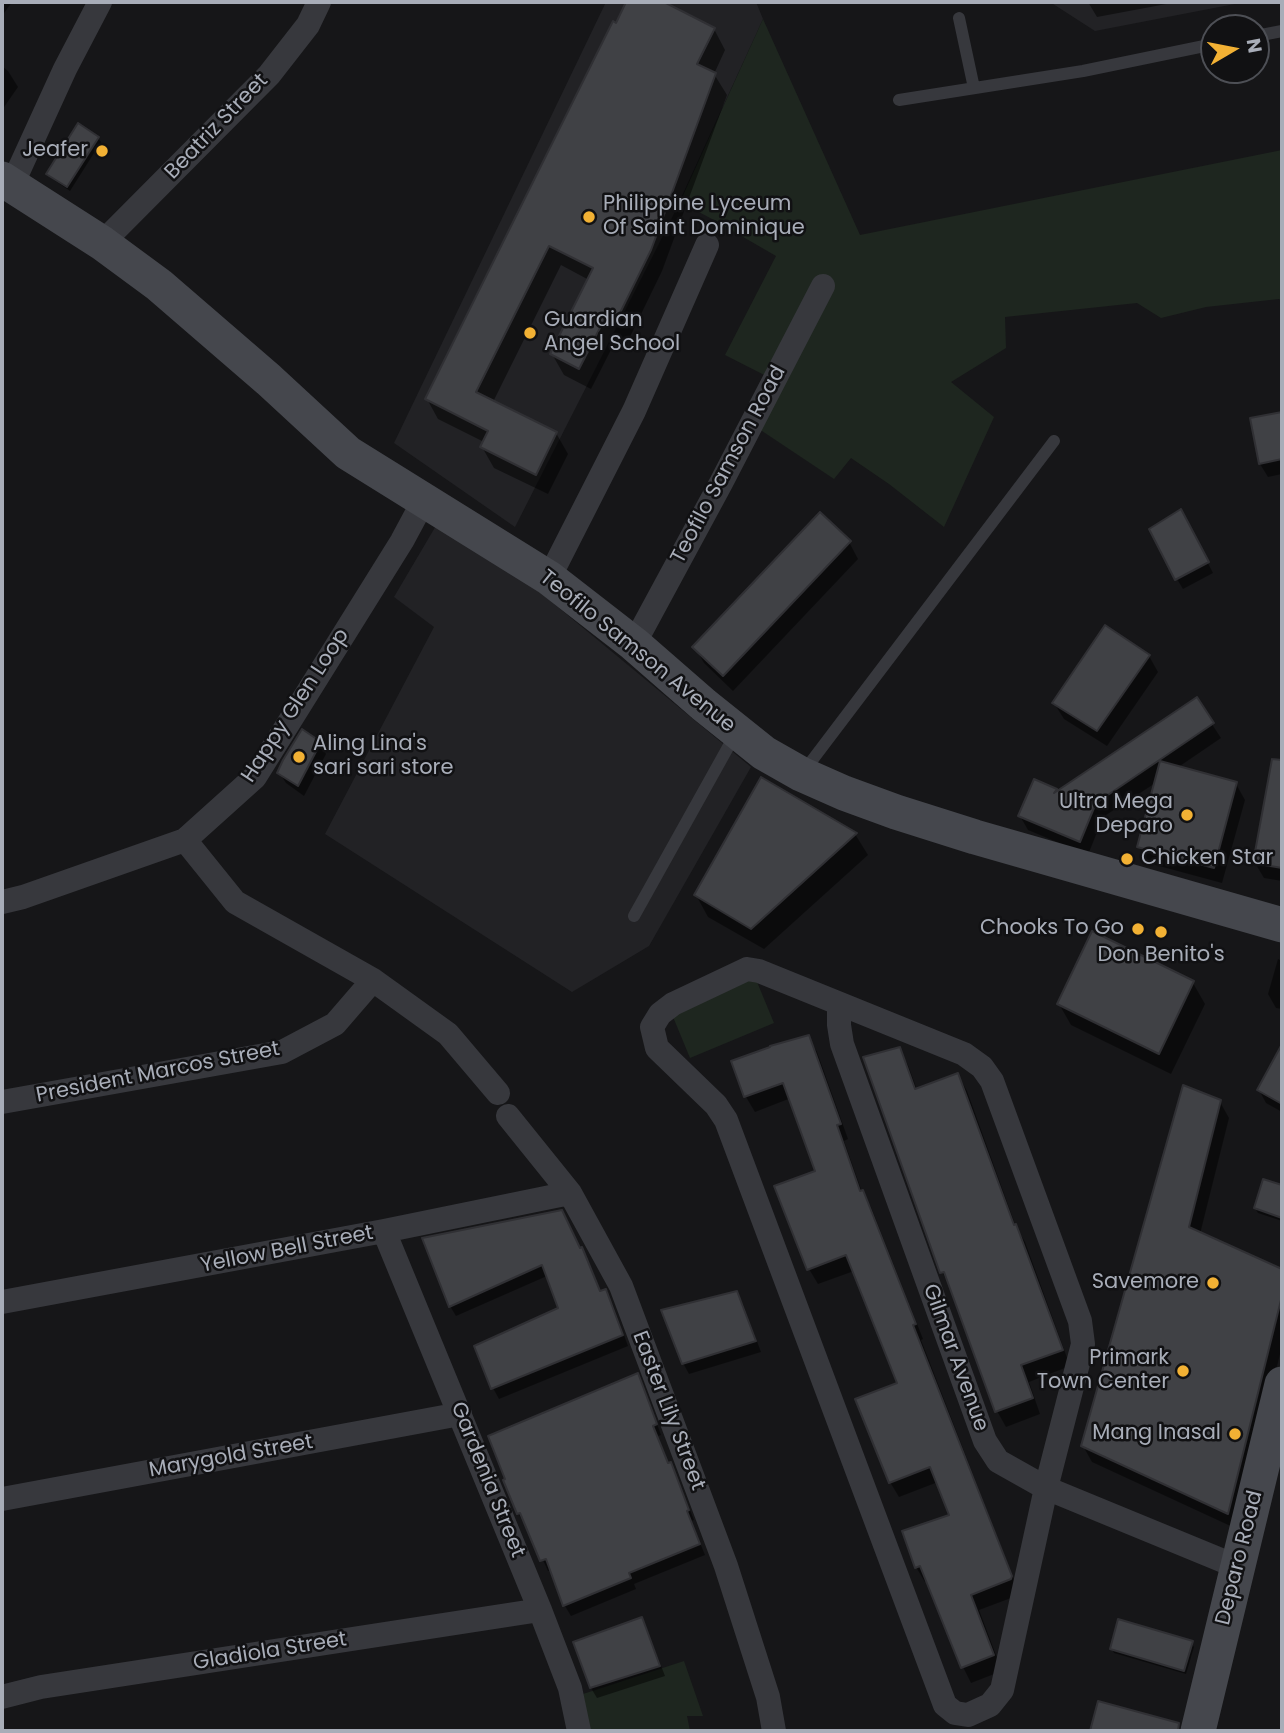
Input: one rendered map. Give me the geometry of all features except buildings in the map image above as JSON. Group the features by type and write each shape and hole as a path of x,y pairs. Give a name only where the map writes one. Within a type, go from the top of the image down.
{"main road":[{"name":"Teofilo Samson Avenue","path":"7,182 102,243 159,285 348,453 549,578 634,644 764,754 844,793 896,812 1282,925"},
{"name":"Deparo Road","path":"1198,1731 1282,1384"}],"street":[{"path":"7,182 100,2"},
{"name":"Beatriz Street","path":"102,243 269,75 307,25 319,2"},
{"path":"549,578 634,411 707,245"},
{"name":"Teofilo Samson Road","path":"634,644 823,286"},
{"name":"Happy Glen Loop","path":"2,902 185,840 255,777 402,541 424,500"},
{"path":"185,840 235,902 373,981 448,1034 498,1093"},
{"path":"747,969 759,971 964,1054 982,1067 992,1081 1080,1321 1083,1344 1046,1488 1002,1690 990,1705 968,1715 955,1713 945,1705 726,1120 716,1105 657,1048 652,1027 660,1014 673,1004 747,969"},
{"name":"President Marcos Street","path":"2,1102 282,1052 335,1024 373,981"},
{"name":"Gilmar Avenue","path":"839,1004 842,1044 985,1441 998,1461 1046,1488 1238,1567"},
{"name":"Easter Lily Street","path":"508,1116 570,1193 621,1286 726,1566 768,1697 774,1731"},
{"name":"Yellow Bell Street","path":"2,1302 384,1231 570,1193"},
{"name":"Gardenia Street","path":"384,1231 540,1610 570,1688 579,1731"},
{"name":"Marygold Street","path":"2,1499 460,1414"},
{"name":"Gladiola Street","path":"2,1697 54,1685 540,1610"}],"lane":[{"path":"959,18 974,88"},
{"path":"899,100 1083,71 1200,47"},
{"path":"801,774 1054,441"},
{"path":"634,916 737,732"}],"shaded area":[{"name":"Guardian Angel School","path":"606,2 756,2 763,19 670,222 515,527 394,443"},
{"path":"1050,2 1245,2 1095,31"},
{"path":"763,19 860,235 1282,150 1282,301 1279,299 1206,307 1161,318 1137,303 1005,317 1006,348 951,382 994,417 944,527 851,458 834,479 756,427 780,383 725,355 776,256 680,202"},
{"path":"437,524 541,593 751,767 649,946 572,992 325,834 434,627 394,597"},
{"path":"755,977 774,1023 690,1058 671,1012"},
{"path":"684,1661 703,1716 687,1716 690,1731 590,1731 583,1694"}],"place":[{"name":"Jeafer","path":"102,151"},
{"name":"Philippine Lyceum Of Saint Dominique","path":"589,217"},
{"name":"Guardian Angel School","path":"530,333"},
{"name":"Aling Lina's sari sari store","path":"299,757"},
{"name":"Ultra Mega Deparo","path":"1187,815"},
{"name":"Chicken Star","path":"1127,859"},
{"name":"Chooks To Go","path":"1138,929"},
{"name":"Don Benito's","path":"1161,932"},
{"name":"Savemore","path":"1213,1283"},
{"name":"Primark Town Center","path":"1183,1371"},
{"name":"Mang Inasal","path":"1235,1434"}]}
